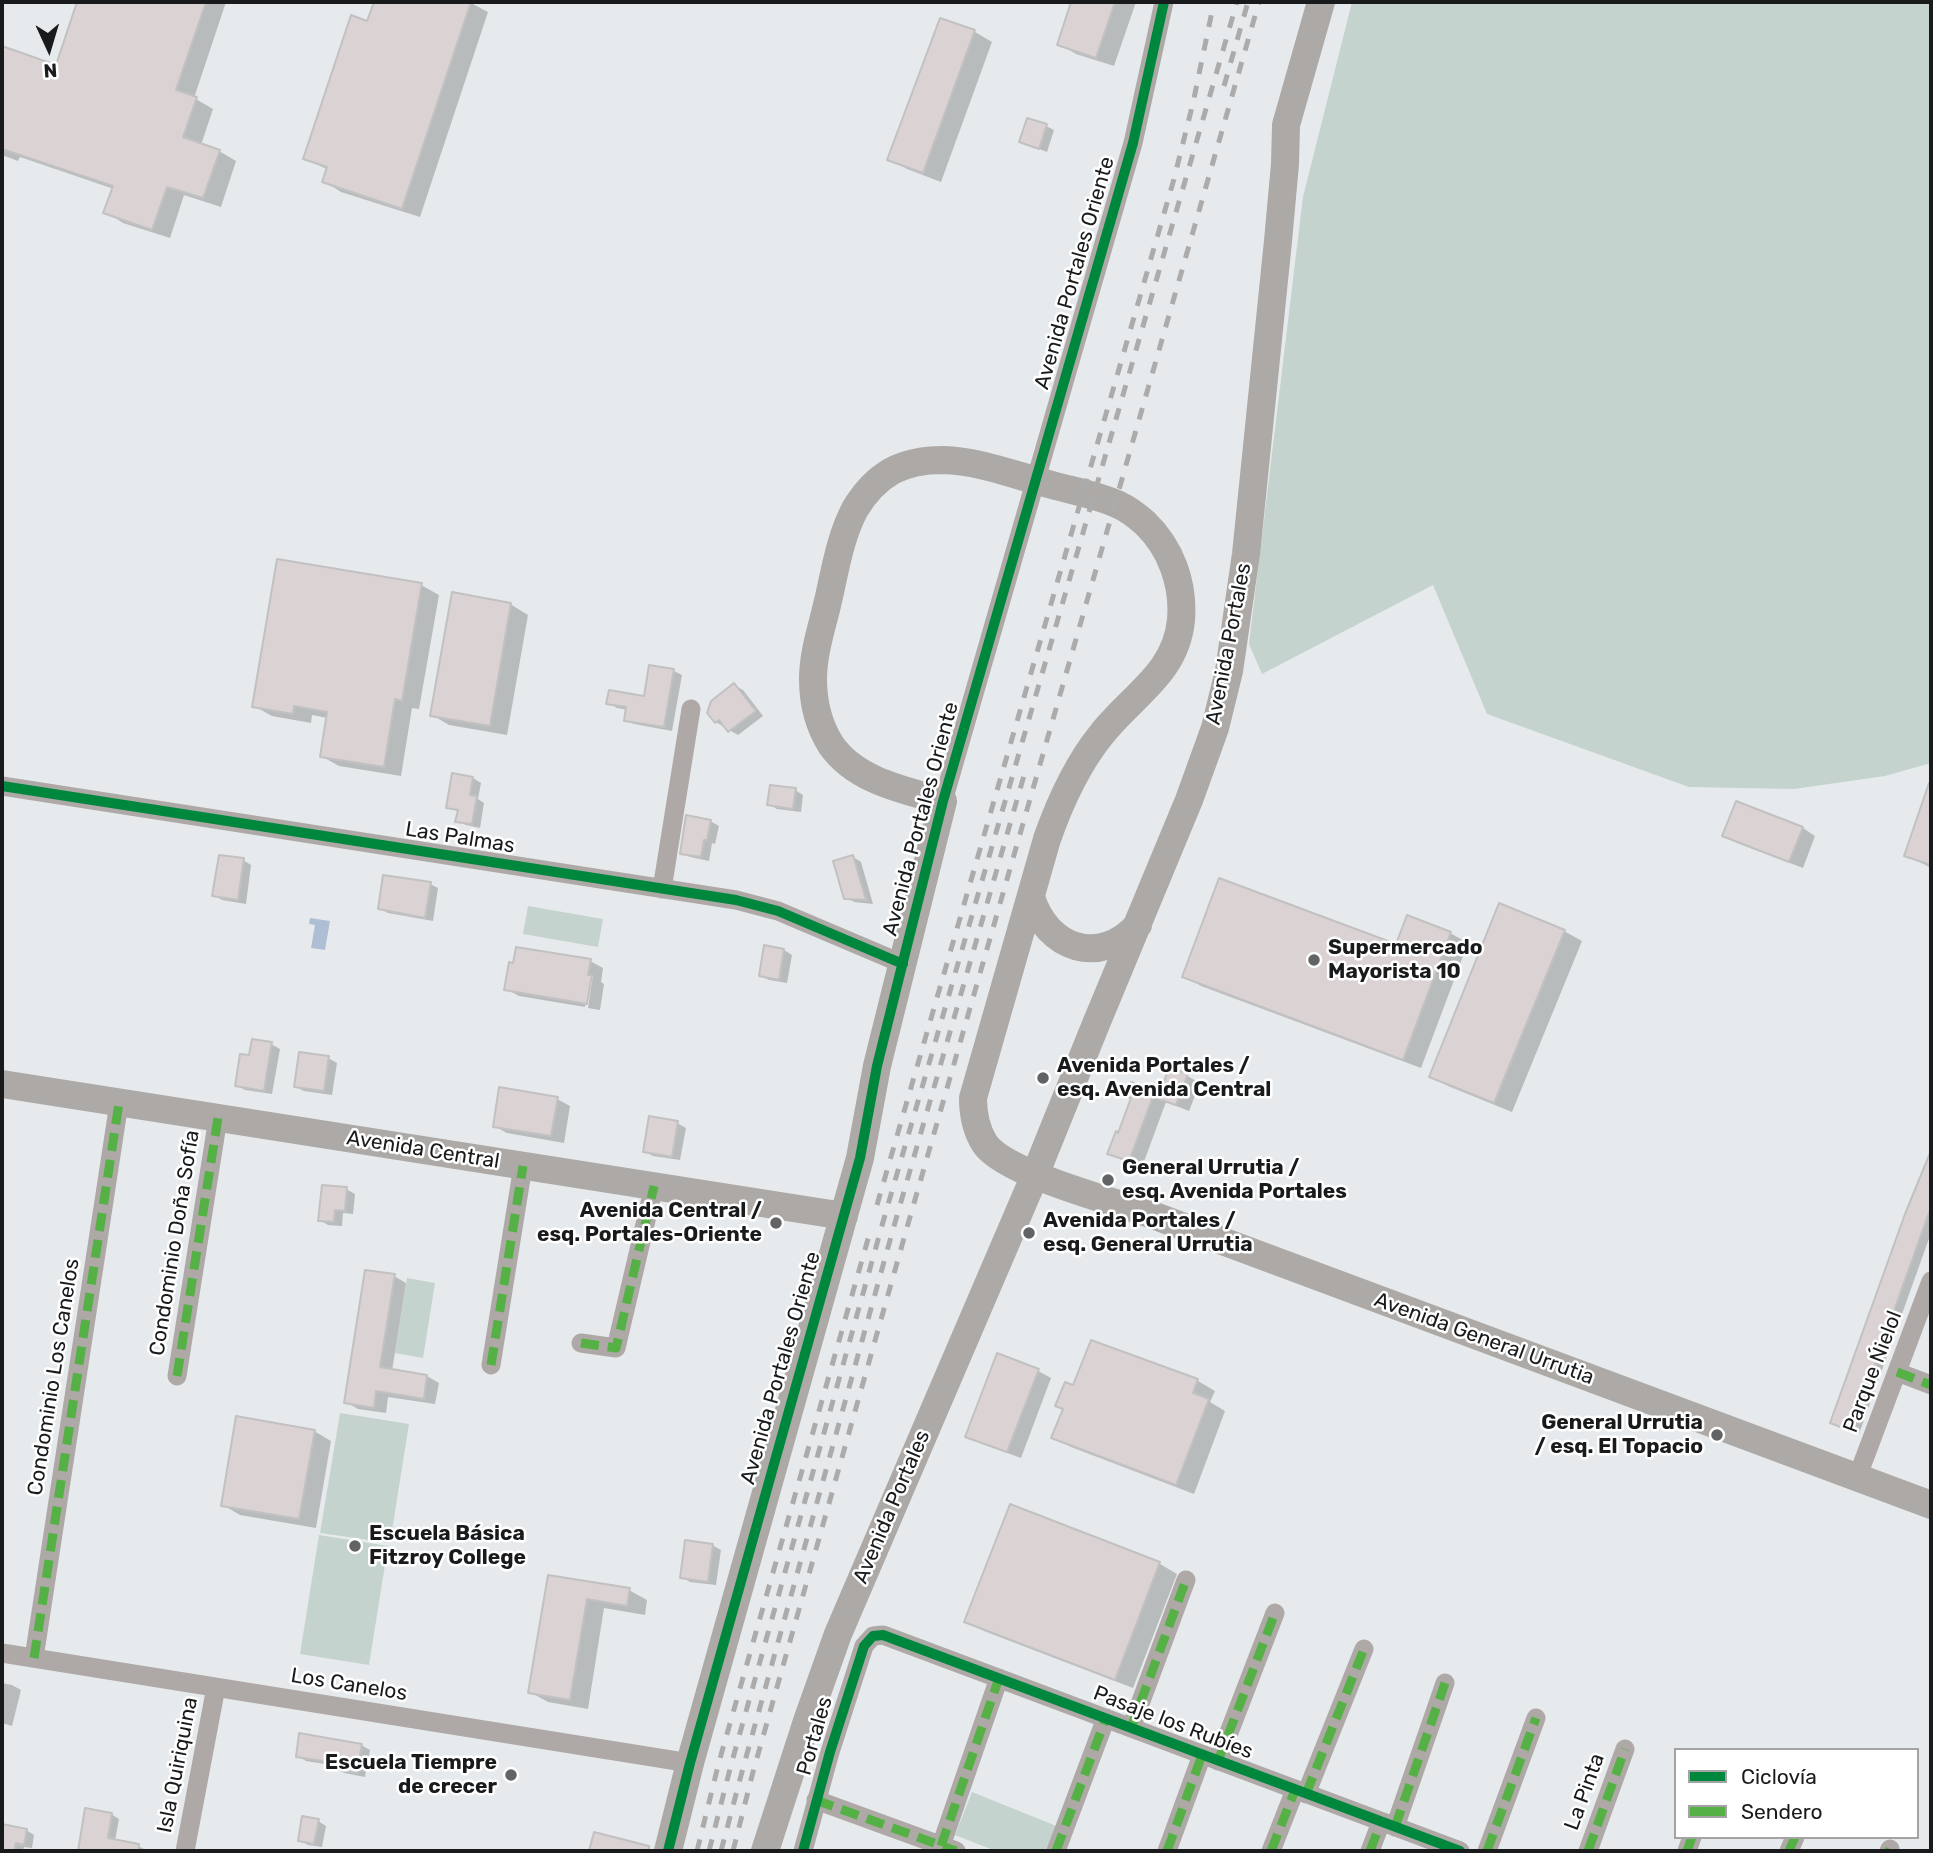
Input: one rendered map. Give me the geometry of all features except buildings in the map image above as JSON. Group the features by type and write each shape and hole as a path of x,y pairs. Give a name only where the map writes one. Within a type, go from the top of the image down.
{"street":[{"name":"Avenida Portales Oriente","path":"668,1851 690,1763 860,1158 877,1066 943,801 1133,143 1164,2"},
{"name":"Avenida Portales","path":"766,1850 807,1721 844,1622 1035,1175 1206,755 1229,671 1246,554 1285,164 1286,125 1321,2"},
{"name":"Avenida Portales","path":"1285,164 1304,127 1339,2"},
{"path":"943,801 884,783 856,769 832,747 819,721 814,695 814,665 841,545 854,511 870,489 892,472 917,463 943,460 980,466 1103,499 1131,512 1155,534 1175,570 1181,604 1177,638 1164,669 1112,721 1073,776 1054,819 973,1098 973,1112 980,1135 993,1153 1035,1175"},
{"path":"662,889 691,709"},
{"name":"Las Palmas","path":"2,786 736,900 778,911 903,964"},
{"path":"1031,897 1041,921 1049,931 1081,948 1111,945 1138,925"},
{"name":"Avenida Central","path":"2,1084 844,1216"},
{"name":"Condominio Los Canelos","path":"34,1658 119,1102"},
{"name":"Condominio Doña Sofía","path":"177,1376 218,1118"},
{"path":"491,1366 523,1166"},
{"name":"Avenida General Urrutia","path":"1035,1175 1147,1213 1931,1505"},
{"path":"581,1343 615,1348 654,1186"},
{"name":"Parque Ńielol","path":"1857,1478 1931,1281"},
{"path":"1897,1372 1931,1385"},
{"path":"1131,1728 1186,1580"},
{"path":"1167,1851 1275,1614"},
{"name":"Pasaje los Rubíes","path":"873,1636 888,1636 1460,1851"},
{"name":"Portales","path":"803,1851 857,1667 866,1642 873,1636"},
{"path":"1271,1851 1301,1792 1364,1649"},
{"name":"Los Canelos","path":"2,1653 690,1763"},
{"path":"816,1800 949,1849 999,1678"},
{"path":"1370,1851 1388,1824 1445,1683"},
{"name":"Isla Quiriquina","path":"185,1851 216,1687"},
{"path":"1056,1851 1106,1718"},
{"path":"1487,1851 1536,1718"},
{"name":"La Pinta","path":"1588,1851 1625,1749"}],"shaded area":[{"path":"1352,2 1931,2 1931,763 1885,776 1794,789 1689,787 1487,714 1433,585 1262,674 1249,644 1303,197"},
{"path":"528,906 603,919 598,947 523,934"},
{"path":"407,1278 435,1283 423,1358 395,1353"},
{"path":"340,1413 409,1424 390,1543 320,1533"},
{"path":"319,1535 388,1546 369,1665 300,1654"},
{"path":"972,1792 1059,1827 1050,1851 996,1851 955,1835"}],"water":[{"path":"310,918 330,921 325,950 311,948 315,925 309,924"}],"railway":[{"path":"877,1205 1174,179 1214,2"},
{"path":"709,1851 883,1222 1237,2"},
{"path":"1224,86 1248,2"},
{"path":"733,1851 908,1224 1259,2"},
{"path":"721,1851 894,1226 1025,772"},
{"path":"697,1851 719,1762 870,1232"}],"marked path":[{"path":"34,1658 119,1103"},
{"path":"177,1376 218,1118"},
{"path":"491,1365 523,1166"},
{"path":"581,1343 616,1348 654,1186"},
{"path":"1897,1372 1931,1385"},
{"path":"1131,1728 1186,1580"},
{"path":"1218,1761 1275,1613"},
{"path":"1306,1794 1364,1649"},
{"path":"941,1846 999,1678"},
{"path":"1395,1827 1445,1683"},
{"path":"1056,1851 1106,1718"},
{"path":"1487,1851 1536,1718"},
{"path":"1588,1851 1625,1749"},
{"path":"1167,1851 1202,1755"},
{"path":"1271,1851 1295,1790"},
{"path":"816,1800 956,1851"},
{"path":"1370,1851 1381,1822"},
{"path":"1687,1851 1691,1839"},
{"path":"1789,1851 1794,1839"}],"cycle path":[{"path":"668,1851 690,1763 860,1158 877,1066 943,801 1133,143 1164,2"},
{"path":"2,786 736,900 778,911 903,964"},
{"path":"803,1851 830,1752 864,1646 873,1636 883,1635 1460,1851"}],"place":[{"name":"Supermercado Mayorista 10","path":"1314,960"},
{"name":"Avenida Portales / esq. Avenida Central","path":"1043,1078"},
{"name":"General Urrutia / esq. Avenida Portales","path":"1108,1180"},
{"name":"Avenida Central / esq. Portales-Oriente","path":"776,1223"},
{"name":"Avenida Portales / esq. General Urrutia","path":"1029,1233"},
{"name":"General Urrutia / esq. El Topacio","path":"1717,1435"},
{"name":"Escuela Básica Fitzroy College","path":"355,1546"},
{"name":"Escuela Tiempre de crecer","path":"511,1775"}]}
